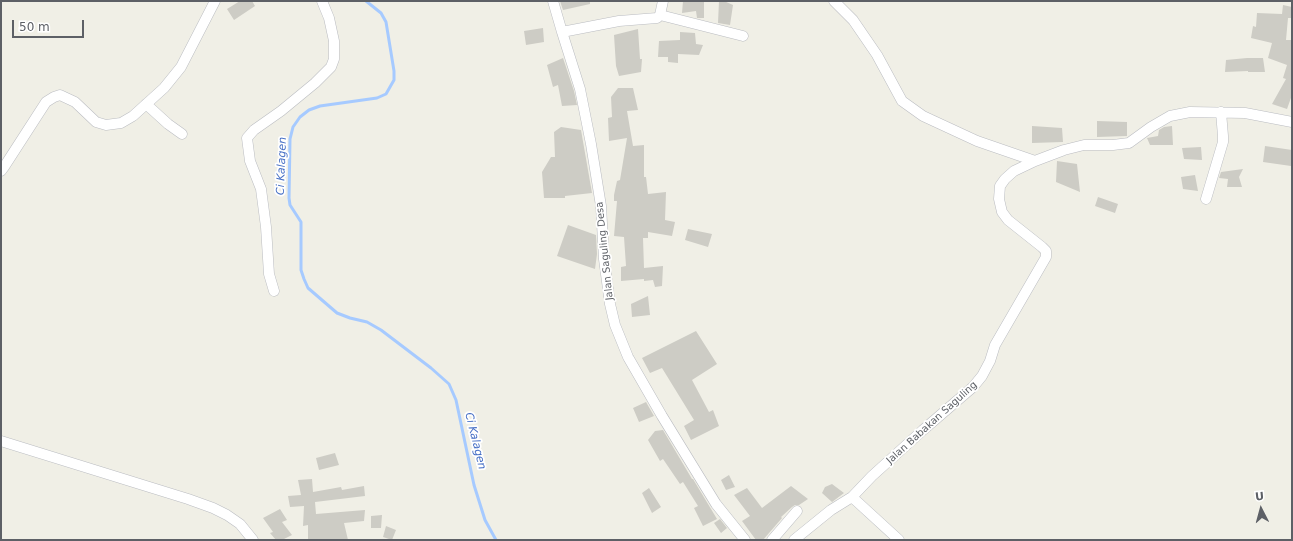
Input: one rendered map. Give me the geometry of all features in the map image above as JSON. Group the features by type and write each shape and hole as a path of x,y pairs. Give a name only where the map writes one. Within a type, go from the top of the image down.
{"street":[{"path":"1,171 46,102 54,97 60,95 75,102 96,122 106,126 121,123 133,116 164,88 181,67 215,1"},
{"path":"274,291 270,282 266,227 261,189 251,164 247,138 254,130 281,111 315,83 331,67 334,59 334,41 329,18 322,1"},
{"name":"Jalan Saguling Desa","path":"553,1 580,89 591,144 601,206 604,260 610,304 615,325 628,357 679,443 716,504 745,540"},
{"path":"562,32 619,21 657,18 660,15 663,1"},
{"path":"834,1 853,20 877,55 902,101 923,116 977,141 1035,161 1064,150 1084,145 1113,145 1129,143 1151,127 1170,116 1190,112 1244,113 1292,122"},
{"path":"660,15 743,36"},
{"path":"146,104 168,124 182,134"},
{"path":"1206,199 1222,142 1221,112"},
{"name":"Jalan Babakan Saguling","path":"794,540 831,510 852,497 872,476 973,387 982,376 990,361 995,345 1046,257 1046,251 1042,247 1008,220 1002,212 999,199 1000,186 1005,179 1014,171 1035,161"},
{"path":"1,441 213,508 240,524 252,540"},
{"path":"852,497 899,540"},
{"path":"772,540 797,511"}],"building":[{"path":"240,1 252,1 255,6 234,20 227,9"},
{"path":"560,1 590,1 590,4 563,10"},
{"path":"683,1 704,2 704,18 697,18 696,11 682,13"},
{"path":"719,1 724,1 733,5 730,25 718,23"},
{"path":"1283,5 1292,7 1292,18 1288,18 1286,40 1292,40 1292,95 1287,109 1272,104 1286,79 1283,78 1287,65 1268,58 1272,43 1251,38 1253,26 1256,27 1257,13 1282,14"},
{"path":"543,28 544,42 526,45 524,31"},
{"path":"638,29 640,59 642,59 641,72 619,76 616,66 614,35"},
{"path":"680,32 695,33 696,44 703,45 699,55 678,54 678,63 668,62 668,57 658,57 659,41 680,40"},
{"path":"563,58 577,105 562,106 558,85 553,87 547,65"},
{"path":"1263,58 1265,72 1225,72 1226,60"},
{"path":"618,88 633,88 638,110 627,111 633,146 644,145 644,177 646,177 648,194 666,192 665,220 675,222 672,236 648,232 648,238 643,238 644,268 663,266 662,286 655,287 653,280 644,281 644,279 621,281 621,267 626,266 624,237 614,236 617,201 614,201 614,195 617,181 620,180 627,138 609,141 608,118 612,117 611,97"},
{"path":"1097,121 1127,122 1127,136 1097,137"},
{"path":"1032,126 1062,128 1063,142 1032,143"},
{"path":"1172,126 1173,145 1150,145 1147,138 1158,136 1159,130 1164,127"},
{"path":"561,127 581,130 592,193 565,196 565,198 544,198 542,172 551,157 555,157 554,132"},
{"path":"1265,146 1292,150 1291,166 1263,162"},
{"path":"1201,147 1202,160 1184,159 1182,148"},
{"path":"1057,161 1077,164 1080,192 1056,182"},
{"path":"1243,169 1239,177 1242,187 1227,187 1228,179 1219,178 1221,172"},
{"path":"1195,175 1198,191 1183,189 1181,177"},
{"path":"1098,197 1118,204 1115,213 1095,206"},
{"path":"568,225 596,235 597,254 595,269 557,256"},
{"path":"688,229 712,234 708,247 685,240"},
{"path":"648,296 650,315 632,317 631,304"},
{"path":"696,331 717,364 692,380 709,412 713,410 719,426 691,440 684,426 694,420 662,368 650,373 642,358"},
{"path":"646,402 654,416 639,422 633,408"},
{"path":"663,430 717,519 703,526 694,508 698,506 683,482 680,484 663,459 660,461 648,440 655,431"},
{"path":"335,453 339,465 319,470 316,458"},
{"path":"729,475 735,487 726,490 721,480"},
{"path":"312,479 313,492 341,487 342,490 364,486 365,496 315,502 316,514 365,510 364,521 344,523 348,540 308,540 308,525 303,526 304,506 290,507 288,496 301,495 298,480"},
{"path":"832,484 844,493 832,502 822,493 825,487"},
{"path":"791,486 808,499 799,505 792,507 781,517 782,518 763,540 756,540 742,521 750,516 734,495 747,488 762,508"},
{"path":"649,488 661,507 652,513 642,493"},
{"path":"280,509 287,520 282,522 292,535 282,540 276,540 270,533 273,532 263,518"},
{"path":"382,515 381,528 371,528 371,516"},
{"path":"720,519 727,528 721,533 714,523"},
{"path":"386,526 396,530 392,540 383,537"}],"waterway":[{"name":"Ci Kalagen","path":"366,1 381,13 386,22 394,71 394,80 386,94 377,98 320,106 309,110 300,117 293,127 290,139 289,198 290,205 301,222 301,270 308,288 337,313 367,322 381,330 431,368 449,384 456,400 474,485 485,520 496,540"}]}
